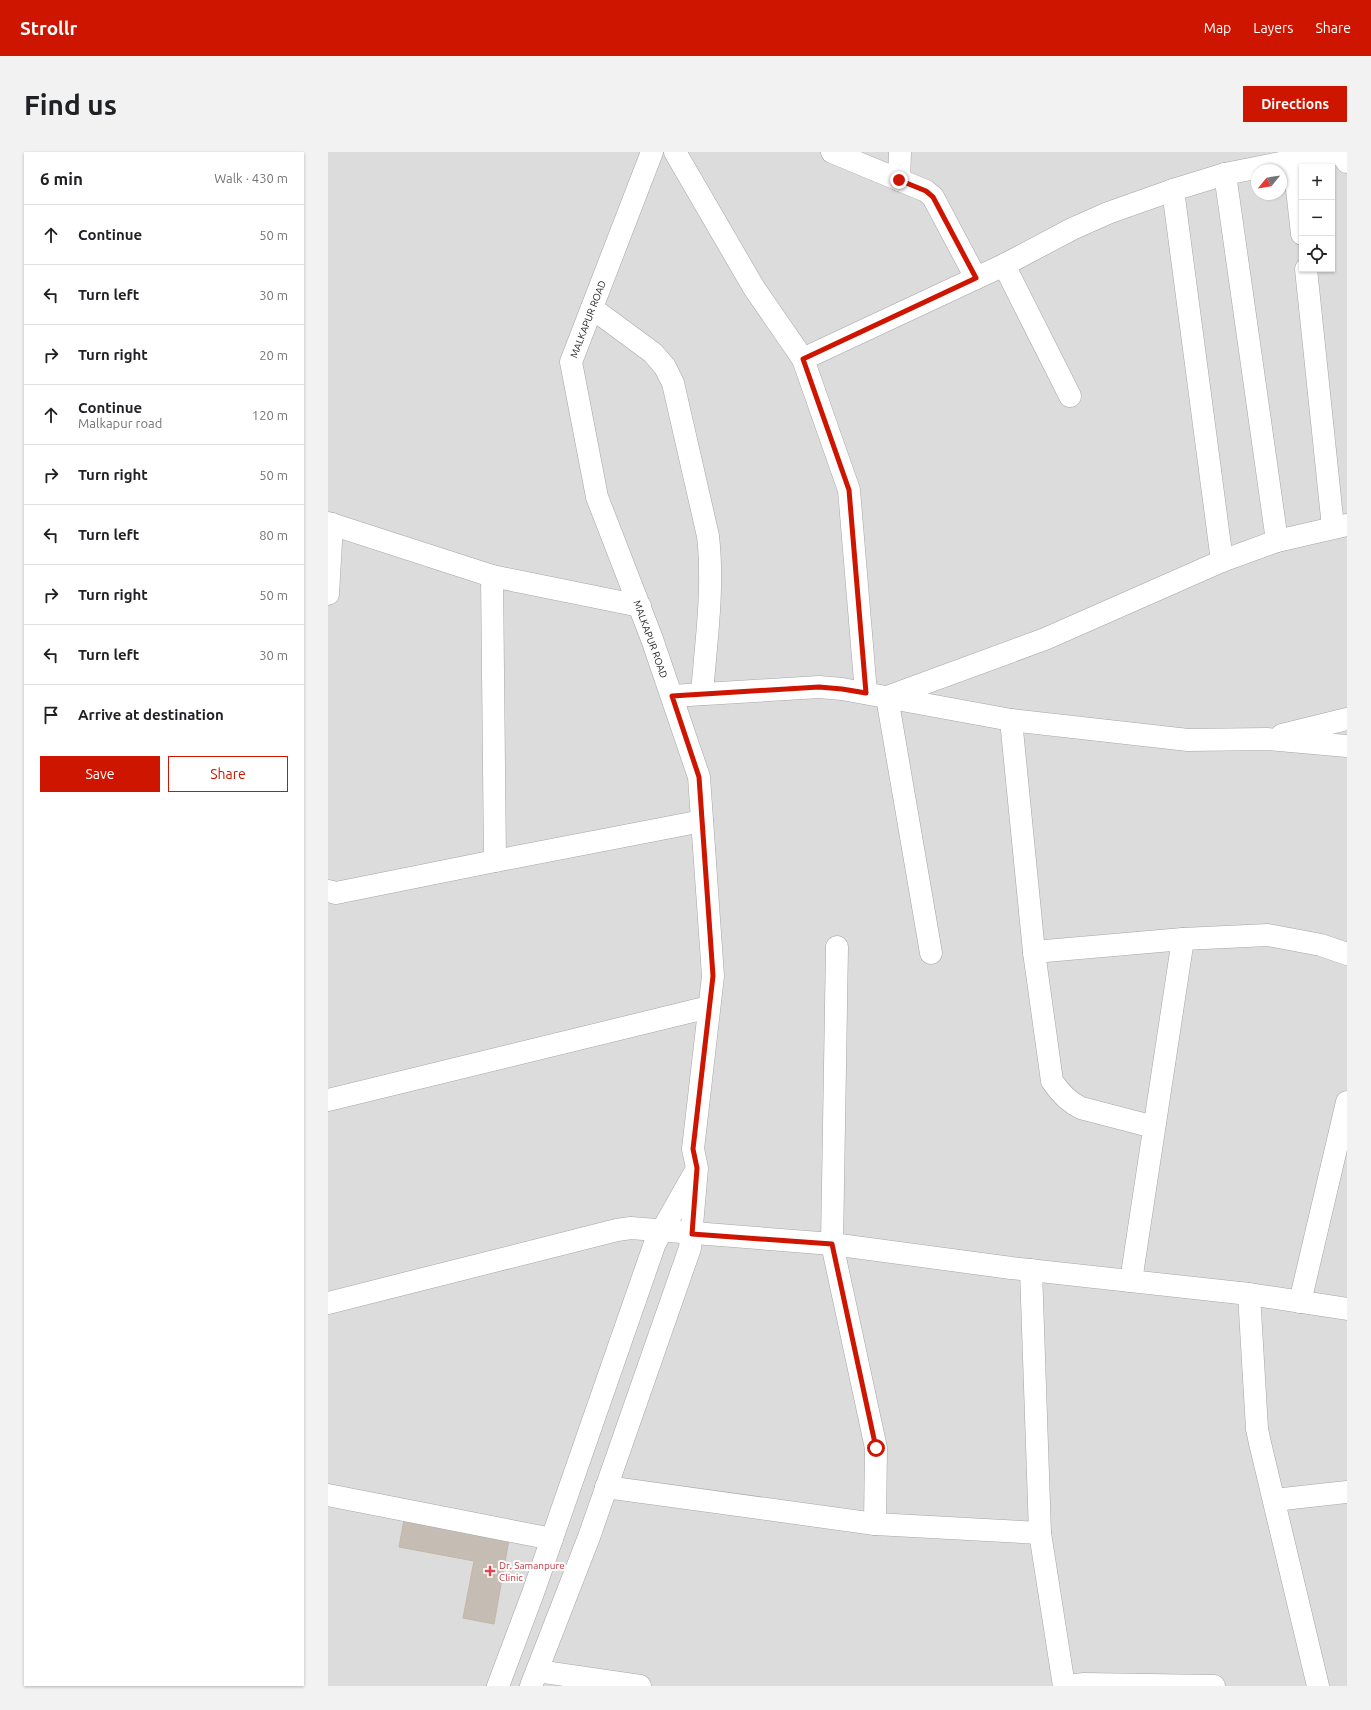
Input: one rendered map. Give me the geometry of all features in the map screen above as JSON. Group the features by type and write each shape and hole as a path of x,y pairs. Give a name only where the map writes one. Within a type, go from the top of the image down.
{"street":[{"name":"MALKAPUR ROAD","path":"534,1679 606,1487 690,1248 697,1168 693,1149 713,976 699,777 640,606 597,497 571,362 652,152"},
{"path":"675,152 754,288 803,359 849,490 866,693"},
{"path":"832,152 926,191 933,197 976,278"},
{"path":"899,180 900,152"},
{"path":"803,359 1004,265 1090,220 1172,190 1225,174 1331,154 1342,155 1347,162"},
{"path":"1294,162 1299,207"},
{"path":"1225,174 1276,541"},
{"path":"1172,190 1222,561"},
{"path":"1004,265 1070,396"},
{"path":"887,697 1046,639 1222,561 1276,541 1340,526 1306,272"},
{"path":"592,308 653,353 665,367 673,383 708,536 711,562 711,589 702,694"},
{"path":"328,594 330,523 492,576 640,606"},
{"path":"492,576 495,861"},
{"path":"672,696 819,687 866,693 1012,720 1188,740 1267,739 1347,746"},
{"path":"887,697 931,953"},
{"path":"1267,739 1347,719"},
{"path":"1012,720 1034,952 1052,1081 1059,1092 1071,1104 1154,1127"},
{"path":"328,891 336,893 702,821"},
{"path":"1034,952 1183,939 1268,935 1321,945 1347,954"},
{"path":"1131,1281 1183,939"},
{"path":"837,947 832,1244 876,1448 875,1524"},
{"path":"328,1100 709,1007"},
{"path":"1300,1302 1347,1102"},
{"path":"498,1686 552,1539 655,1243 697,1168"},
{"path":"328,1302 617,1230 631,1228 832,1244 1031,1270 1249,1294 1347,1309"},
{"path":"1031,1270 1040,1533 1064,1686"},
{"path":"1249,1294 1257,1429 1318,1686"},
{"path":"606,1487 875,1524 1040,1533"},
{"path":"1274,1500 1347,1492"},
{"path":"328,1496 552,1539"},
{"path":"534,1679 640,1686"},
{"path":"1068,1686 1084,1684 1214,1686"}],"shaded area":[{"path":"328,152 1347,152 1347,1686 328,1686"}],"building":[{"path":"405,1514 510,1534 494,1624 463,1618 474,1561 399,1547"}],"place":[{"name":"Dr. Samanpure Clinic","path":"490,1571"}],"route":[{"path":"876,1448 832,1244 692,1234 697,1168 693,1149 713,976 699,777 672,696 819,687 866,693 849,490 803,359 976,278 933,197 926,191 899,180"}]}
